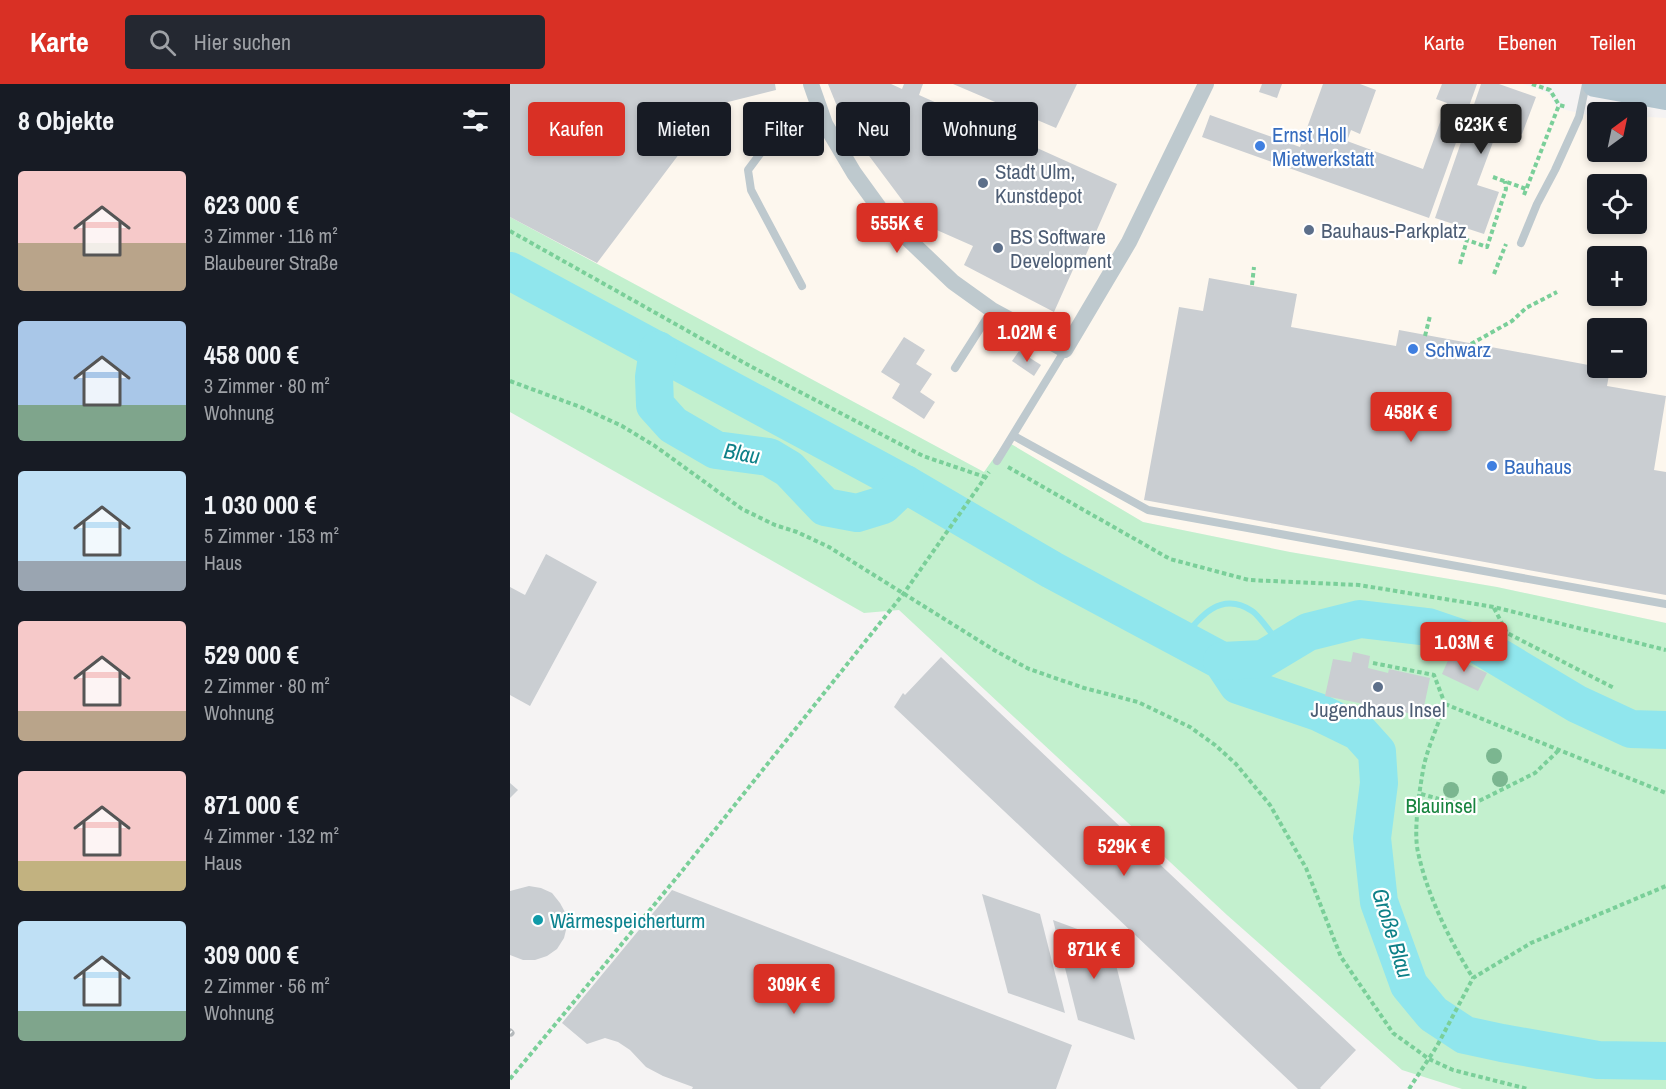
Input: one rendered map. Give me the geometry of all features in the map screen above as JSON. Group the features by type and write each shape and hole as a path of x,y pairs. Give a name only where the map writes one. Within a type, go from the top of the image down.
{"main road":[{"path":"1595,84 1666,97"}],"street":[{"path":"811,84 825,124 854,173 888,220 953,282 992,310 1065,350 1129,242 1206,84"}],"lane":[{"path":"1521,243 1581,110 1586,84"},
{"path":"802,286 751,190 748,170 763,150 825,124"},
{"path":"955,369 992,310"},
{"path":"997,461 1065,350"},
{"path":"1014,436 1148,510 1666,604"}],"path":[{"path":"1532,84 1550,90 1559,105 1581,110"},
{"path":"1493,177 1526,189"},
{"path":"1460,264 1467,240 1487,247 1506,189 1505,181"},
{"path":"510,231 750,366 923,456 986,477 904,593 678,876 510,1078"},
{"path":"1252,285 1254,267"},
{"path":"1471,344 1512,321 1526,308 1557,292"},
{"path":"1425,336 1430,316"},
{"path":"510,381 583,408 622,426 655,446 742,509 829,547 994,650 1029,669 1084,688 1147,705 1190,727 1236,764 1254,784 1284,827 1305,868 1341,957 1393,1033 1429,1059 1453,1070 1527,1089"},
{"path":"997,461 1170,559 1249,580 1359,585 1494,607 1666,650"},
{"path":"1494,607 1507,633 1614,688"},
{"path":"1373,663 1434,675 1445,704 1425,764 1417,821 1418,850 1437,911 1473,978"},
{"path":"1445,704 1666,793"},
{"path":"1421,794 1450,802 1476,803 1535,773 1559,750"},
{"path":"1409,1089 1437,1046 1473,978 1531,943 1666,886"}],"shaded area":[{"path":"510,84 1523,84 1548,93 1557,108 1587,115 1587,162 1647,162 1647,117 1666,118 1666,623 1497,587 1290,552 1143,522 1006,442 984,472 510,217"}],"green space":[{"name":"Blauinsel","path":"510,217 984,472 1006,441 1143,522 1290,552 1497,587 1666,623 1666,1089 1462,1089 1402,1070 1227,915 899,610 864,613 510,412"}],"building":[{"path":"510,84 775,84 776,90 728,102 637,102 637,156 678,156 597,263 510,217"},
{"path":"828,84 891,84 902,89 904,84 923,84 919,95 935,102 922,102 922,156 1038,156 1038,148 1117,184 1085,257 1080,254 1054,312 964,265 973,246 905,216 905,204 869,156 910,156 910,102 836,104"},
{"path":"953,84 1077,84 1056,128 1038,120 1038,102 995,102"},
{"path":"1262,84 1282,84 1277,98 1259,92"},
{"path":"1323,84 1360,84 1376,90 1360,134 1351,130 1347,141 1423,169 1447,103 1436,99 1442,84 1477,84 1429,218 1202,137 1210,115 1300,147"},
{"path":"1481,84 1499,84 1536,97 1522,134 1499,126 1477,185 1499,192 1484,234 1435,218"},
{"path":"1209,278 1297,294 1291,327 1396,346 1399,330 1587,365 1587,378 1608,378 1607,386 1666,396 1654,470 1666,472 1666,595 1144,500 1179,307 1203,311"},
{"path":"904,337 925,350 916,364 932,374 920,392 935,402 924,419 892,398 900,384 881,372"},
{"path":"1019,351 1041,365 1034,376 1012,361"},
{"path":"546,554 597,582 530,706 510,695 510,587 525,595"},
{"name":"Jugendhaus Insel","path":"1353,652 1370,656 1368,668 1388,673 1389,669 1430,678 1422,716 1325,696 1333,659 1351,662"},
{"path":"1450,656 1487,673 1478,691 1442,674"},
{"path":"941,657 1356,1050 1321,1089 1298,1089 894,707 903,693 905,695"},
{"path":"510,783 518,790 510,798"},
{"name":"Wärmespeicherturm","path":"529,886 552,893 566,914 567,926 564,938 557,949 535,960 523,960 510,955 510,891"},
{"path":"672,890 1072,1045 1056,1089 692,1089 693,1087 646,1067 630,1050 618,1042 605,1038 587,1044 562,1023"},
{"path":"982,894 1040,914 1065,1013 1008,993"},
{"path":"1053,920 1110,941 1135,1040 1078,1020"}],"waterway":[{"name":"Blau","path":"510,271 905,484 1052,570 1222,661 1238,685 1318,712 1359,732 1377,752 1379,783 1372,838 1379,902 1409,985 1433,1014 1465,1035 1502,1043 1598,1060 1666,1061"},
{"name":"Blau","path":"658,350 654,377 655,405 673,425 716,450 769,457 789,469 825,507 857,513 883,505 905,484"},
{"name":"Blau","path":"1182,640 1203,615 1212,609 1230,603 1241,605 1252,611 1282,647"},
{"path":"1222,661 1263,659 1308,632 1360,619 1428,627 1475,643 1577,704 1631,729 1666,730"}],"place":[{"name":"Ernst Holl Mietwerkstatt","path":"1260,146"},
{"name":"Stadt Ulm, Kunstdepot","path":"983,183"},
{"name":"Bauhaus-Parkplatz","path":"1309,230"},
{"name":"BS Software Development","path":"998,248"},
{"name":"Schwarz","path":"1413,349"},
{"name":"Bauhaus","path":"1492,466"},
{"name":"Jugendhaus Insel","path":"1378,687"},
{"name":"Wärmespeicherturm","path":"538,920"}],"water label":[{"name":"Große Blau","path":"1393,933"}]}
